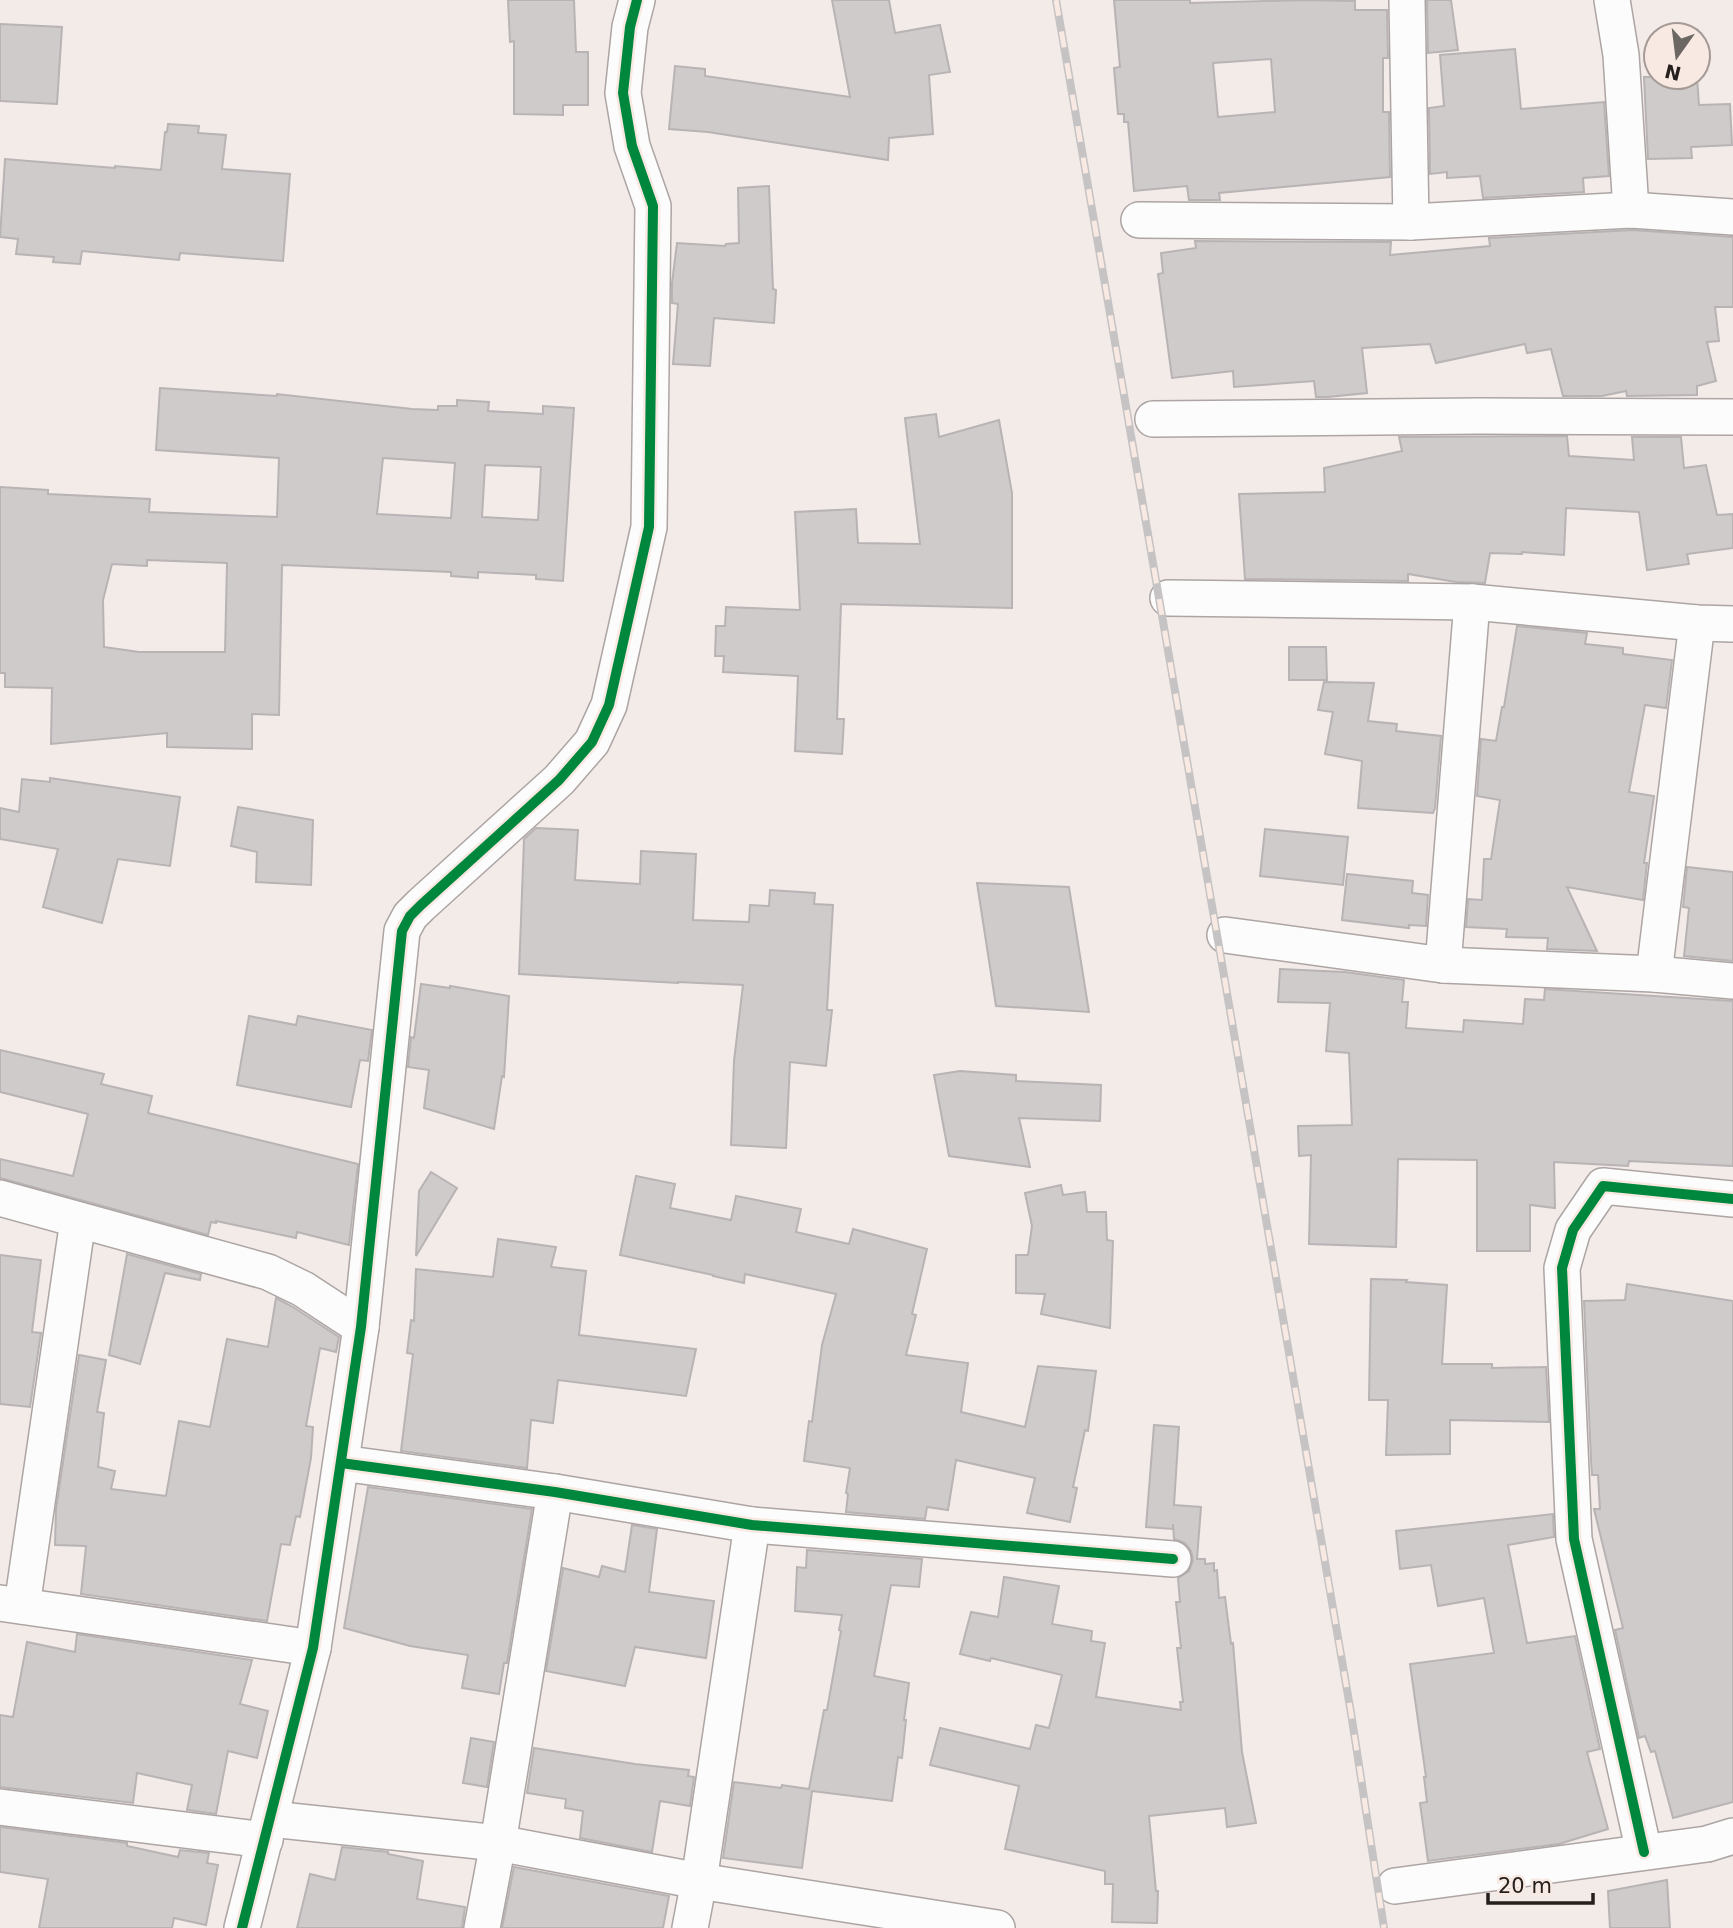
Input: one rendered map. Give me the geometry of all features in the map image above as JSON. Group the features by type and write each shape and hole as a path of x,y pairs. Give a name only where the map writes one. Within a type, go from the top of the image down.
{"street":[{"path":"242,1928 313,1648 361,1327 402,931 410,916 421,905 559,780 592,742 609,705 649,527 653,206 632,146 623,93 630,27 637,0"},
{"path":"1407,0 1411,222"},
{"path":"1612,0 1621,55 1631,210"},
{"path":"1139,220 1411,222 1631,210 1733,217"},
{"path":"1153,419 1733,417"},
{"path":"1168,598 1472,602 1697,624 1733,624"},
{"path":"1443,965 1472,602"},
{"path":"1654,974 1697,624"},
{"path":"1225,935 1443,965 1654,974 1733,981"},
{"path":"1644,1852 1574,1539 1562,1268 1573,1230 1603,1186 1733,1199"},
{"path":"0,1198 268,1272 303,1289 361,1327"},
{"path":"78,1220 11,1605 313,1648"},
{"path":"341,1463 555,1492 752,1525 1173,1559"},
{"path":"482,1928 555,1492"},
{"path":"690,1928 752,1525"},
{"path":"0,1807 268,1830 498,1843 699,1881 997,1928"},
{"path":"1395,1886 1707,1844 1733,1836"}],"building":[{"path":"508,0 574,0 576,52 588,52 588,105 563,105 563,115 514,114 514,41 510,42"},
{"path":"832,0 889,0 895,33 940,25 950,72 929,75 933,134 889,138 888,160 708,132 669,129 675,66 705,69 705,76 850,97"},
{"path":"1114,0 1190,0 1190,3 1355,1 1355,10 1387,10 1388,58 1383,58 1383,112 1389,112 1390,177 1219,193 1220,200 1189,200 1187,186 1134,191 1128,122 1124,122 1124,114 1118,114 1114,68 1120,67","holes":["1271,59 1275,112 1218,117 1213,63"]},
{"path":"1427,0 1451,0 1458,50 1428,53"},
{"path":"0,24 62,27 57,104 0,101"},
{"path":"1515,49 1521,109 1604,102 1609,176 1583,178 1584,192 1483,198 1480,176 1447,178 1447,172 1430,174 1429,108 1444,106 1440,55"},
{"path":"1645,91 1698,91 1699,105 1730,104 1732,145 1691,147 1692,158 1648,159"},
{"path":"168,124 199,126 198,133 226,135 222,169 290,174 283,261 180,253 179,260 82,251 80,264 53,262 54,257 16,254 18,239 0,237 5,159 161,170"},
{"path":"769,186 773,289 776,290 774,323 714,318 710,366 673,364 678,304 672,303 672,283 677,243 725,246 739,243 738,188"},
{"path":"1632,230 1733,237 1733,307 1715,307 1719,341 1707,342 1716,381 1697,386 1697,395 1627,396 1626,391 1602,396 1563,396 1551,349 1527,353 1525,344 1436,363 1430,344 1362,348 1367,393 1328,397 1316,397 1314,381 1234,387 1233,371 1172,378 1158,274 1163,273 1161,253 1196,248 1195,241 1391,242 1390,255 1490,246 1489,238"},
{"path":"160,388 277,394 412,409 438,410 438,406 457,406 457,400 489,402 488,411 543,414 543,406 574,408 563,581 536,579 536,575 478,572 478,578 451,576 451,572 282,565 279,715 252,714 252,749 167,747 167,733 51,744 52,688 5,687 5,673 0,673 0,487 48,490 48,494 150,499 149,512 277,517 279,458 156,450","holes":["383,458 455,463 451,518 377,514","485,465 541,467 538,520 482,517","147,560 227,563 225,652 139,652 104,647 103,600 112,564 147,566"]},
{"path":"936,414 939,437 999,420 1012,493 1012,608 841,604 837,719 844,719 842,754 795,751 798,676 723,672 724,656 715,656 716,626 725,626 726,607 800,610 795,512 856,509 858,543 920,544 905,418"},
{"path":"1567,436 1569,456 1634,460 1632,437 1681,437 1684,468 1706,465 1717,515 1733,514 1733,548 1687,554 1689,564 1647,570 1639,512 1566,508 1564,555 1490,553 1485,583 1456,582 1408,574 1408,581 1245,579 1239,494 1325,492 1324,468 1402,451 1399,437"},
{"path":"1517,626 1587,633 1585,644 1623,648 1623,654 1672,660 1666,708 1645,705 1629,792 1654,796 1644,863 1647,863 1643,900 1567,887 1597,951 1547,949 1548,938 1506,937 1507,929 1466,927 1468,899 1482,900 1484,859 1491,859 1500,800 1477,796 1481,739 1496,741"},
{"path":"1289,647 1326,647 1327,680 1289,680"},
{"path":"1324,682 1374,683 1368,721 1397,724 1396,731 1441,736 1433,813 1358,808 1362,761 1325,754 1333,712 1318,710"},
{"path":"50,778 180,797 170,866 118,859 102,923 43,907 58,849 0,839 0,808 19,812 22,779 50,782"},
{"path":"238,807 313,820 311,885 256,882 257,852 231,846"},
{"path":"536,828 578,830 575,880 640,884 641,851 696,854 693,920 749,922 750,905 769,906 770,890 815,893 814,904 833,905 827,1010 832,1010 826,1066 790,1062 786,1148 731,1145 734,1061 743,985 519,974 524,839"},
{"path":"1265,829 1348,837 1343,885 1260,876"},
{"path":"1687,867 1733,872 1733,961 1684,956 1689,908 1683,907"},
{"path":"1347,874 1413,881 1412,893 1428,895 1426,926 1409,925 1409,928 1342,920"},
{"path":"977,883 1069,887 1089,1012 996,1006"},
{"path":"1280,969 1345,972 1404,980 1402,1002 1408,1002 1406,1028 1463,1032 1464,1020 1523,1024 1525,999 1544,1000 1545,989 1733,1001 1733,1166 1629,1161 1628,1166 1554,1162 1555,1208 1530,1205 1530,1251 1477,1251 1477,1160 1398,1159 1396,1247 1309,1244 1311,1155 1299,1156 1298,1126 1352,1125 1349,1053 1326,1051 1330,1003 1278,1002"},
{"path":"421,984 509,996 504,1077 502,1076 494,1129 424,1108 429,1070 408,1067"},
{"path":"249,1016 296,1025 298,1016 372,1030 368,1061 360,1060 351,1107 237,1085"},
{"path":"0,1050 104,1074 101,1084 152,1096 148,1113 358,1164 349,1245 297,1232 296,1238 216,1221 211,1222 208,1235 0,1178 0,1159 73,1176 88,1114 0,1092"},
{"path":"960,1071 1016,1075 1016,1081 1101,1085 1100,1121 1019,1118 1030,1167 949,1156 934,1075"},
{"path":"431,1172 457,1188 416,1256 419,1191"},
{"path":"636,1176 675,1184 670,1208 731,1220 736,1196 801,1209 796,1232 849,1244 853,1229 927,1249 906,1355 968,1363 961,1412 1025,1427 1038,1366 1096,1371 1088,1431 1085,1430 1073,1487 1077,1488 1070,1522 1027,1513 1035,1478 956,1460 948,1510 927,1507 925,1519 846,1512 850,1468 804,1461 822,1345 836,1294 745,1274 744,1283 620,1255"},
{"path":"1061,1185 1063,1195 1085,1192 1087,1212 1106,1212 1107,1240 1113,1241 1110,1328 1041,1314 1045,1294 1016,1293 1016,1255 1028,1255 1032,1226 1025,1193"},
{"path":"498,1239 556,1247 551,1267 586,1271 579,1335 696,1349 686,1396 558,1380 553,1423 531,1420 527,1468 401,1451 413,1354 407,1353 411,1320 414,1321 416,1269 493,1277"},
{"path":"127,1254 201,1274 200,1280 165,1273 140,1364 109,1355"},
{"path":"0,1255 41,1260 32,1332 41,1333 30,1407 0,1404"},
{"path":"1371,1279 1447,1285 1442,1364 1492,1364 1492,1368 1546,1367 1549,1422 1450,1420 1450,1454 1386,1455 1388,1400 1369,1400"},
{"path":"1627,1284 1733,1301 1733,1802 1673,1818 1655,1751 1651,1752 1645,1736 1639,1738 1615,1630 1623,1628 1594,1509 1600,1509 1598,1475 1592,1475 1584,1301 1625,1300"},
{"path":"276,1298 339,1337 336,1352 320,1348 306,1426 313,1427 311,1458 300,1517 296,1516 290,1545 281,1544 267,1621 81,1594 86,1546 55,1545 56,1509 79,1355 106,1360 97,1412 104,1413 98,1467 115,1471 111,1489 166,1496 179,1421 210,1427 227,1339 268,1347"},
{"path":"1154,1425 1179,1427 1174,1505 1201,1507 1197,1559 1205,1559 1205,1564 1214,1563 1219,1598 1225,1597 1231,1644 1233,1643 1242,1752 1256,1823 1227,1827 1225,1808 1149,1816 1158,1891 1157,1923 1112,1922 1113,1884 1105,1884 1105,1871 1005,1849 1019,1786 930,1765 940,1728 1030,1749 1036,1725 1049,1728 1062,1675 991,1658 990,1661 960,1654 971,1612 998,1617 1004,1577 1059,1586 1052,1624 1092,1631 1091,1641 1105,1643 1096,1697 1181,1710 1180,1702 1183,1702 1177,1648 1181,1648 1176,1602 1180,1602 1178,1578 1189,1571 1193,1560 1185,1543 1174,1539 1173,1524 1173,1529 1146,1527"},
{"path":"368,1487 532,1509 507,1663 504,1663 499,1694 462,1688 468,1655 410,1646 344,1628"},
{"path":"1553,1514 1554,1537 1508,1545 1527,1643 1575,1636 1600,1749 1587,1752 1608,1829 1559,1844 1428,1861 1420,1803 1427,1802 1426,1777 1410,1664 1494,1653 1484,1598 1438,1606 1431,1565 1400,1569 1396,1531"},
{"path":"632,1525 657,1529 649,1592 714,1601 706,1658 635,1647 625,1686 546,1671 563,1568 599,1577 602,1566 625,1572"},
{"path":"807,1550 922,1559 919,1587 891,1585 874,1676 909,1683 902,1758 898,1757 892,1801 812,1791 802,1868 723,1858 734,1782 809,1789 824,1710 827,1710 842,1615 795,1611 797,1567 806,1568"},
{"path":"77,1634 252,1660 240,1704 268,1711 257,1758 228,1751 216,1814 187,1810 192,1785 137,1773 133,1803 0,1787 0,1715 13,1717 27,1642 75,1652"},
{"path":"471,1738 494,1742 487,1787 463,1783"},
{"path":"534,1748 689,1770 688,1776 694,1777 690,1806 660,1801 652,1852 580,1838 583,1811 565,1808 566,1799 527,1793"},
{"path":"0,1827 127,1843 127,1846 178,1857 180,1850 209,1853 207,1863 218,1865 206,1925 174,1918 172,1928 39,1928 48,1879 0,1872"},
{"path":"342,1847 388,1852 423,1861 417,1899 465,1907 462,1928 297,1928 310,1874 335,1880"},
{"path":"514,1867 669,1896 663,1928 502,1928"},
{"path":"1667,1880 1670,1928 1610,1928 1608,1891"}],"railway":[{"path":"1056,0 1351,1713 1384,1928"}],"cycle path":[{"path":"242,1928 313,1648 361,1327 402,931 410,916 421,905 559,780 592,742 609,705 649,527 653,206 632,146 623,93 630,27 637,0"},
{"path":"1644,1852 1574,1539 1562,1268 1573,1230 1603,1186 1733,1199"},
{"path":"341,1463 555,1492 752,1525 1173,1559"}]}
